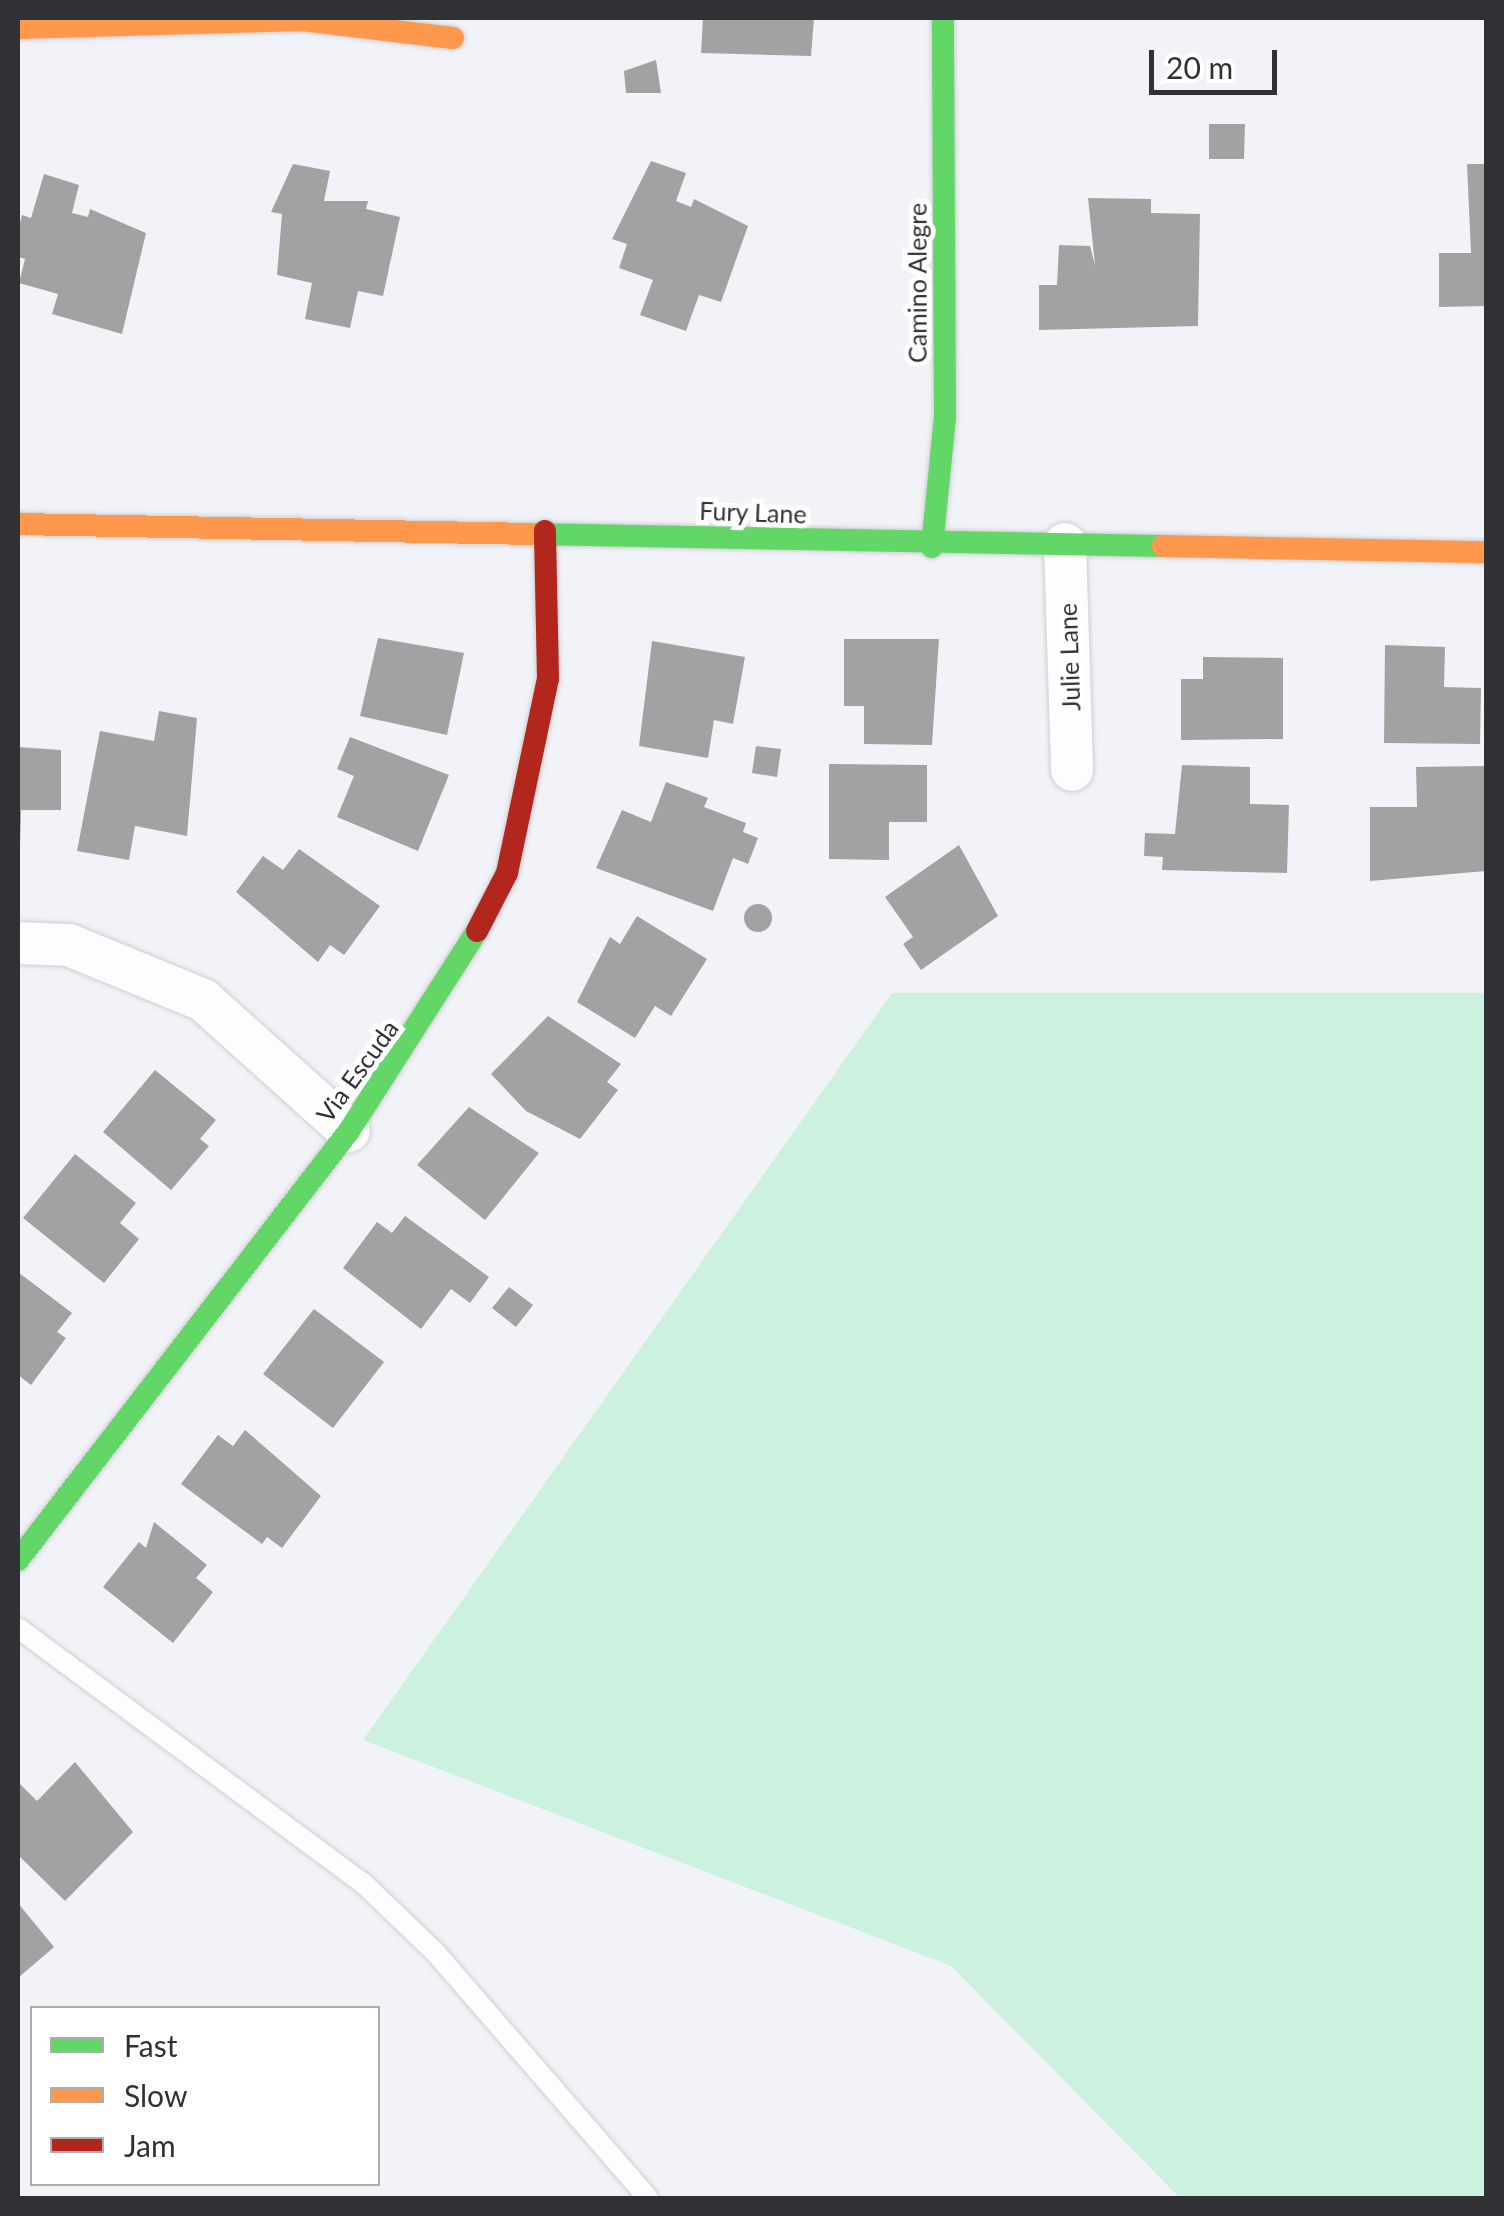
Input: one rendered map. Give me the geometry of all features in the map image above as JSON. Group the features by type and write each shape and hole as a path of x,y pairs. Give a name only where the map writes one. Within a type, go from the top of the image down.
{"street":[{"name":"Camino Alegre","path":"932,546 945,417 942,18"},
{"path":"18,28 302,20 460,33"},
{"name":"Fury Lane","path":"18,524 545,531 932,546 1065,544 1486,552"},
{"name":"Via Escuda","path":"18,1560 349,1131 444,997 508,874 548,678 545,531"},
{"name":"Julie Lane","path":"1065,544 1072,770"},
{"path":"18,944 69,945 203,1000 349,1131"}],"lane":[{"path":"18,1628 402,1918 648,2198"}],"green space":[{"path":"892,993 1486,993 1486,2198 1180,2198 951,1966 363,1740"}],"building":[{"path":"703,18 814,18 811,56 701,53"},
{"path":"656,60 661,93 626,93 624,71"},
{"path":"1209,124 1245,124 1244,159 1209,159"},
{"path":"651,161 686,173 676,201 691,207 694,199 748,226 721,302 699,295 686,331 640,315 653,280 619,268 627,244 612,239"},
{"path":"293,164 330,171 324,201 368,201 366,209 400,217 383,296 358,291 350,328 305,319 312,283 277,275 282,214 271,212"},
{"path":"1467,164 1486,164 1486,306 1439,307 1439,253 1471,253"},
{"path":"44,174 79,185 72,213 88,217 90,209 146,233 122,334 52,314 58,294 19,283 25,259 18,257 18,231 22,215 31,218"},
{"path":"1088,198 1151,199 1151,213 1200,214 1198,326 1039,330 1039,285 1057,285 1059,245 1090,246 1095,265"},
{"path":"378,638 464,653 447,735 360,716"},
{"path":"844,639 939,639 932,745 864,744 864,706 844,706"},
{"path":"652,641 745,657 733,724 714,720 708,758 639,746"},
{"path":"1385,645 1445,647 1444,687 1481,688 1480,744 1384,743"},
{"path":"1203,657 1283,658 1283,739 1181,740 1181,679 1203,679"},
{"path":"159,711 197,718 187,836 135,826 129,860 77,851 100,731 154,741"},
{"path":"350,737 449,775 418,851 337,817 354,776 337,769"},
{"path":"756,746 781,749 777,777 752,773"},
{"path":"18,747 61,750 61,810 21,810 21,847"},
{"path":"829,764 927,765 927,822 889,822 889,860 829,859"},
{"path":"1182,765 1250,767 1250,804 1289,805 1287,873 1162,870 1163,857 1144,856 1145,833 1175,834"},
{"path":"1484,766 1486,871 1370,881 1370,807 1417,807 1416,767"},
{"path":"666,782 708,798 704,807 746,823 743,832 758,838 748,864 733,858 713,911 596,868 622,810 651,822"},
{"path":"959,845 998,916 921,970 903,944 913,937 885,897"},
{"path":"299,849 380,906 344,955 330,945 318,962 236,892 263,856 283,870"},
{"path":"758,904 768,908 772,918 768,928 758,932 748,928 744,918 748,908"},
{"path":"637,916 707,959 671,1016 655,1006 635,1038 577,1002 610,937 620,944"},
{"path":"548,1016 621,1064 607,1082 618,1090 580,1139 526,1111 491,1074"},
{"path":"155,1070 216,1120 200,1139 209,1146 171,1190 103,1132"},
{"path":"469,1107 539,1153 485,1220 417,1165"},
{"path":"75,1154 136,1203 120,1223 139,1239 104,1283 23,1218"},
{"path":"405,1216 489,1277 470,1303 451,1289 421,1329 343,1268 377,1222 392,1233"},
{"path":"18,1272 72,1313 57,1332 66,1338 31,1385 18,1375"},
{"path":"509,1287 533,1305 516,1327 492,1308"},
{"path":"314,1309 384,1362 333,1428 263,1374"},
{"path":"245,1430 321,1496 282,1548 267,1537 262,1544 181,1484 218,1435 233,1446"},
{"path":"154,1522 207,1565 196,1578 213,1592 173,1643 103,1587 139,1542 146,1548"},
{"path":"75,1762 133,1832 65,1901 18,1855 18,1782 37,1801"},
{"path":"18,1903 54,1947 18,1978"}],"traffic: fast":[{"path":"932,547 945,417 943,18"},
{"path":"533,534 1163,546"},
{"path":"18,1560 349,1131 477,931"}],"traffic: slow":[{"path":"18,28 302,20 453,38"},
{"path":"18,524 533,534"},
{"path":"1163,546 1486,552"}],"traffic: jam":[{"path":"477,931 507,873 548,678 545,531"}]}
